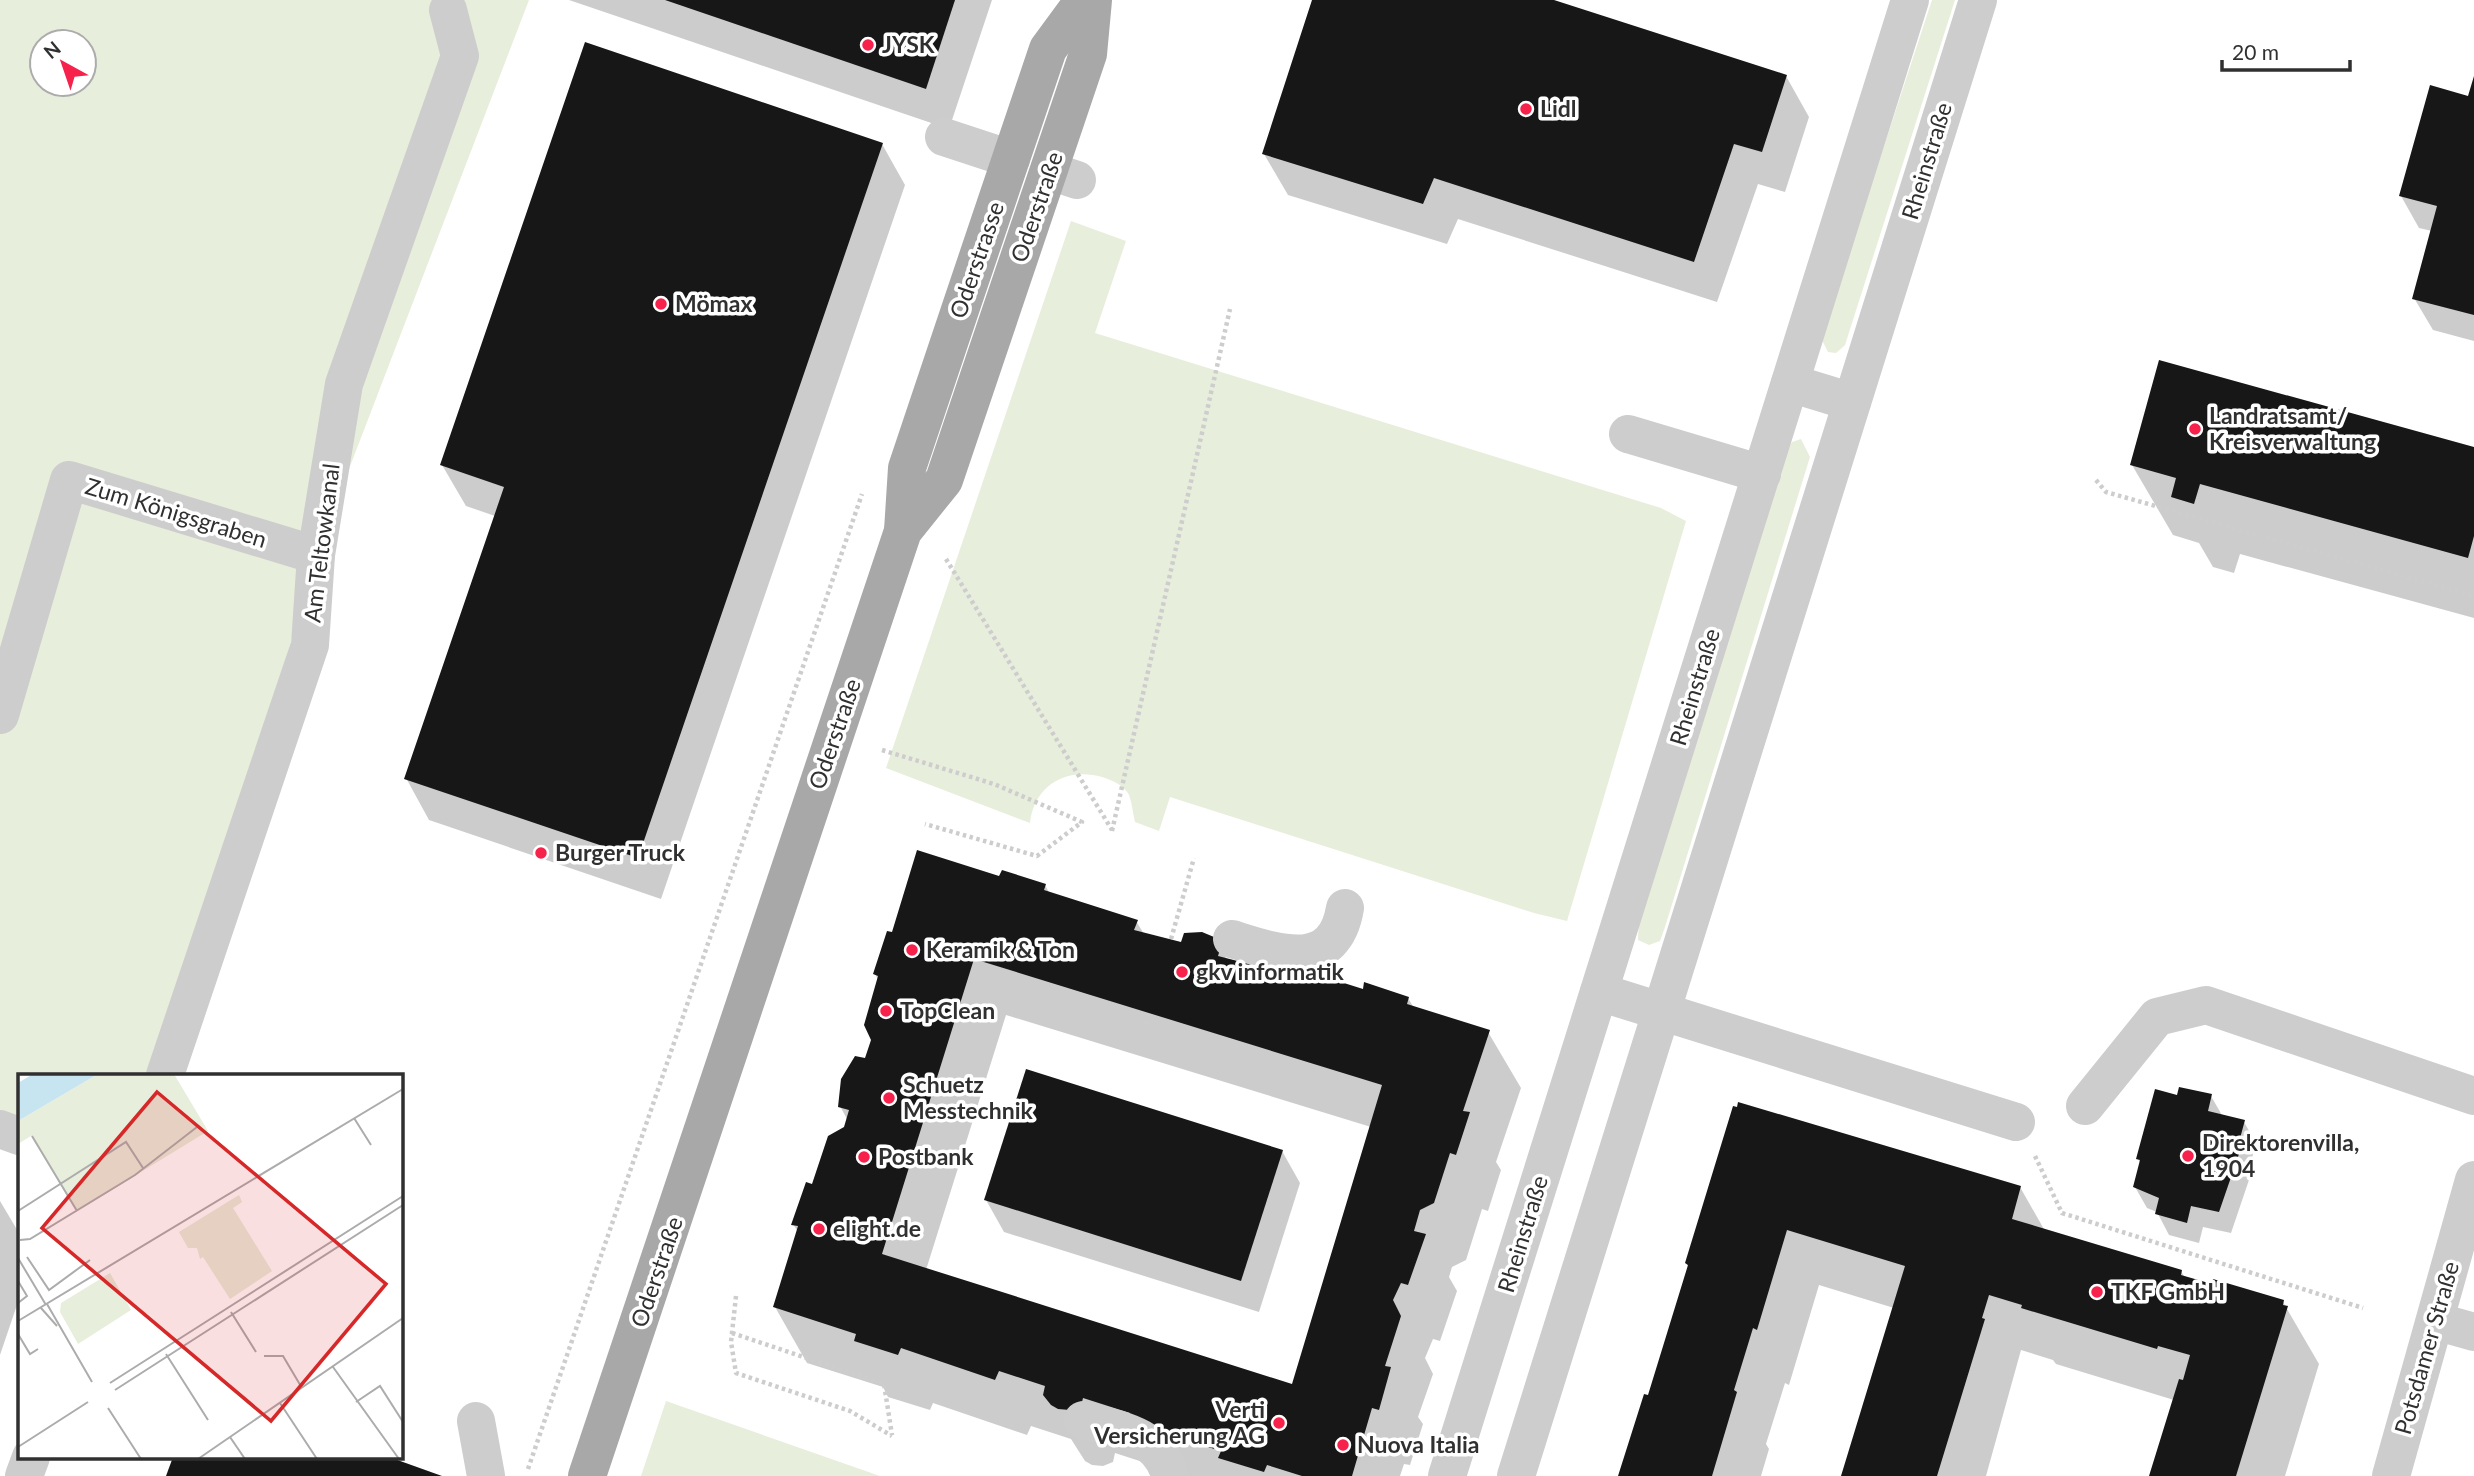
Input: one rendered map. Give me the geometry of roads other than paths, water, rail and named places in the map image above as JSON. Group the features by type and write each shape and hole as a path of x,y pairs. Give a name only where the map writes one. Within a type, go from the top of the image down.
{"main road":[{"name":"Oderstrasse","path":"904,531 907,468 1010,159 1048,49 1084,0"},
{"name":"Oderstraße","path":"587,1476 904,531 944,480 1063,175 1088,54 1093,0"}],"street":[{"name":"Rheinstraße","path":"1447,1476 1910,0"},
{"name":"Rheinstraße","path":"1516,1476 1978,0"},
{"name":"Am Teltowkanal","path":"165,1074 310,645 316,555 344,384 460,56 448,10"},
{"path":"944,137 1010,159"},
{"path":"1790,383 1852,402"},
{"path":"1628,434 1762,474"},
{"name":"Zum Königsgraben","path":"0,715 69,481 316,555"},
{"path":"1231,939 1298,957 1320,950 1342,927 1345,908"},
{"path":"1599,992 2016,1122"},
{"path":"2085,1106 2157,1017 2206,1005 2474,1096"},
{"path":"0,1129 18,1136"},
{"name":"Potsdamer Straße","path":"2391,1476 2474,1180"},
{"path":"2435,1321 2474,1332"},
{"path":"1083,1420 1146,1439 1166,1462 1170,1476"},
{"path":"476,1421 486,1476"},
{"path":"24,1476 31,1458"}],"place":[{"name":"JYSK","path":"868,45"},
{"name":"Lidl","path":"1526,109"},
{"name":"Mömax","path":"661,304"},
{"name":"Landratsamt/ Kreisverwaltung","path":"2195,429"},
{"name":"Burger Truck","path":"541,853"},
{"name":"Keramik & Ton","path":"912,950"},
{"name":"gkv informatik","path":"1182,972"},
{"name":"TopClean","path":"886,1011"},
{"name":"Schuetz Messtechnik","path":"889,1098"},
{"name":"Direktorenvilla, 1904","path":"2188,1156"},
{"name":"Postbank","path":"864,1157"},
{"name":"elight.de","path":"819,1229"},
{"name":"TKF GmbH","path":"2097,1292"},
{"name":"Verti Versicherung AG","path":"1279,1423"},
{"name":"Nuova Italia","path":"1343,1445"}]}
